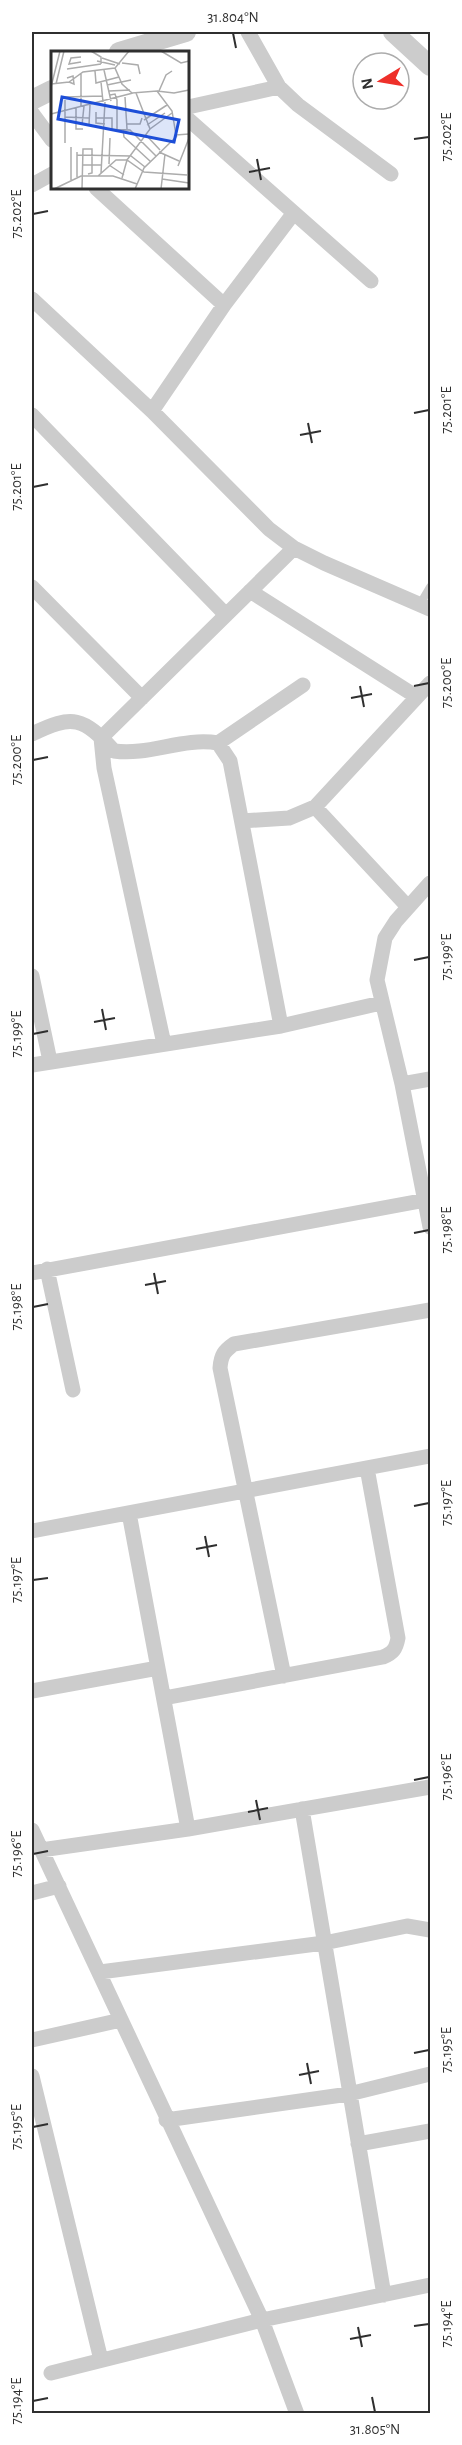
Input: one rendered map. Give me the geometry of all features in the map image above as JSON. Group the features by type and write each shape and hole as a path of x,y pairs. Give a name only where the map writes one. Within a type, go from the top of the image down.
{"street":[{"path":"126,51 145,48 186,32"},
{"path":"248,32 279,87 298,105 391,174"},
{"path":"393,32 430,66"},
{"path":"189,107 279,87"},
{"path":"32,100 51,90"},
{"path":"32,113 51,139"},
{"path":"189,120 292,214 371,281"},
{"path":"32,185 51,175"},
{"path":"97,189 224,305"},
{"path":"152,411 224,305 292,214"},
{"path":"32,299 152,411 268,529 294,548 425,606"},
{"path":"32,415 225,615"},
{"path":"101,738 294,548"},
{"path":"32,587 142,698"},
{"path":"250,591 417,697"},
{"path":"242,821 289,818 315,807 430,683"},
{"path":"218,743 303,685"},
{"path":"32,734 53,724 74,720 87,725 114,751 125,753 204,740 218,743 230,761 281,1026"},
{"path":"101,738 104,768 164,1044"},
{"path":"315,807 408,908"},
{"path":"430,883 385,938 377,980 402,1084 430,1227"},
{"path":"32,976 50,1061"},
{"path":"32,1065 281,1026 381,1003"},
{"path":"402,1084 430,1079"},
{"path":"32,1273 426,1200"},
{"path":"48,1269 73,1390"},
{"path":"284,1676 248,1490 220,1368 224,1350 234,1344 430,1310"},
{"path":"32,1531 430,1456"},
{"path":"164,1698 383,1658 397,1647 398,1638 367,1468"},
{"path":"129,1513 188,1829"},
{"path":"32,1691 158,1668"},
{"path":"41,1850 188,1829 430,1786"},
{"path":"302,1809 384,2295"},
{"path":"32,1830 100,1972 166,2120 262,2320 297,2414"},
{"path":"32,1893 59,1886"},
{"path":"100,1972 324,1943 407,1926 430,1930"},
{"path":"32,2040 121,2020"},
{"path":"166,2120 349,2094 430,2074"},
{"path":"32,2076 101,2360"},
{"path":"358,2144 430,2131"},
{"path":"51,2373 262,2320 430,2285"}],"lane":[{"path":"425,606 430,587"}]}
